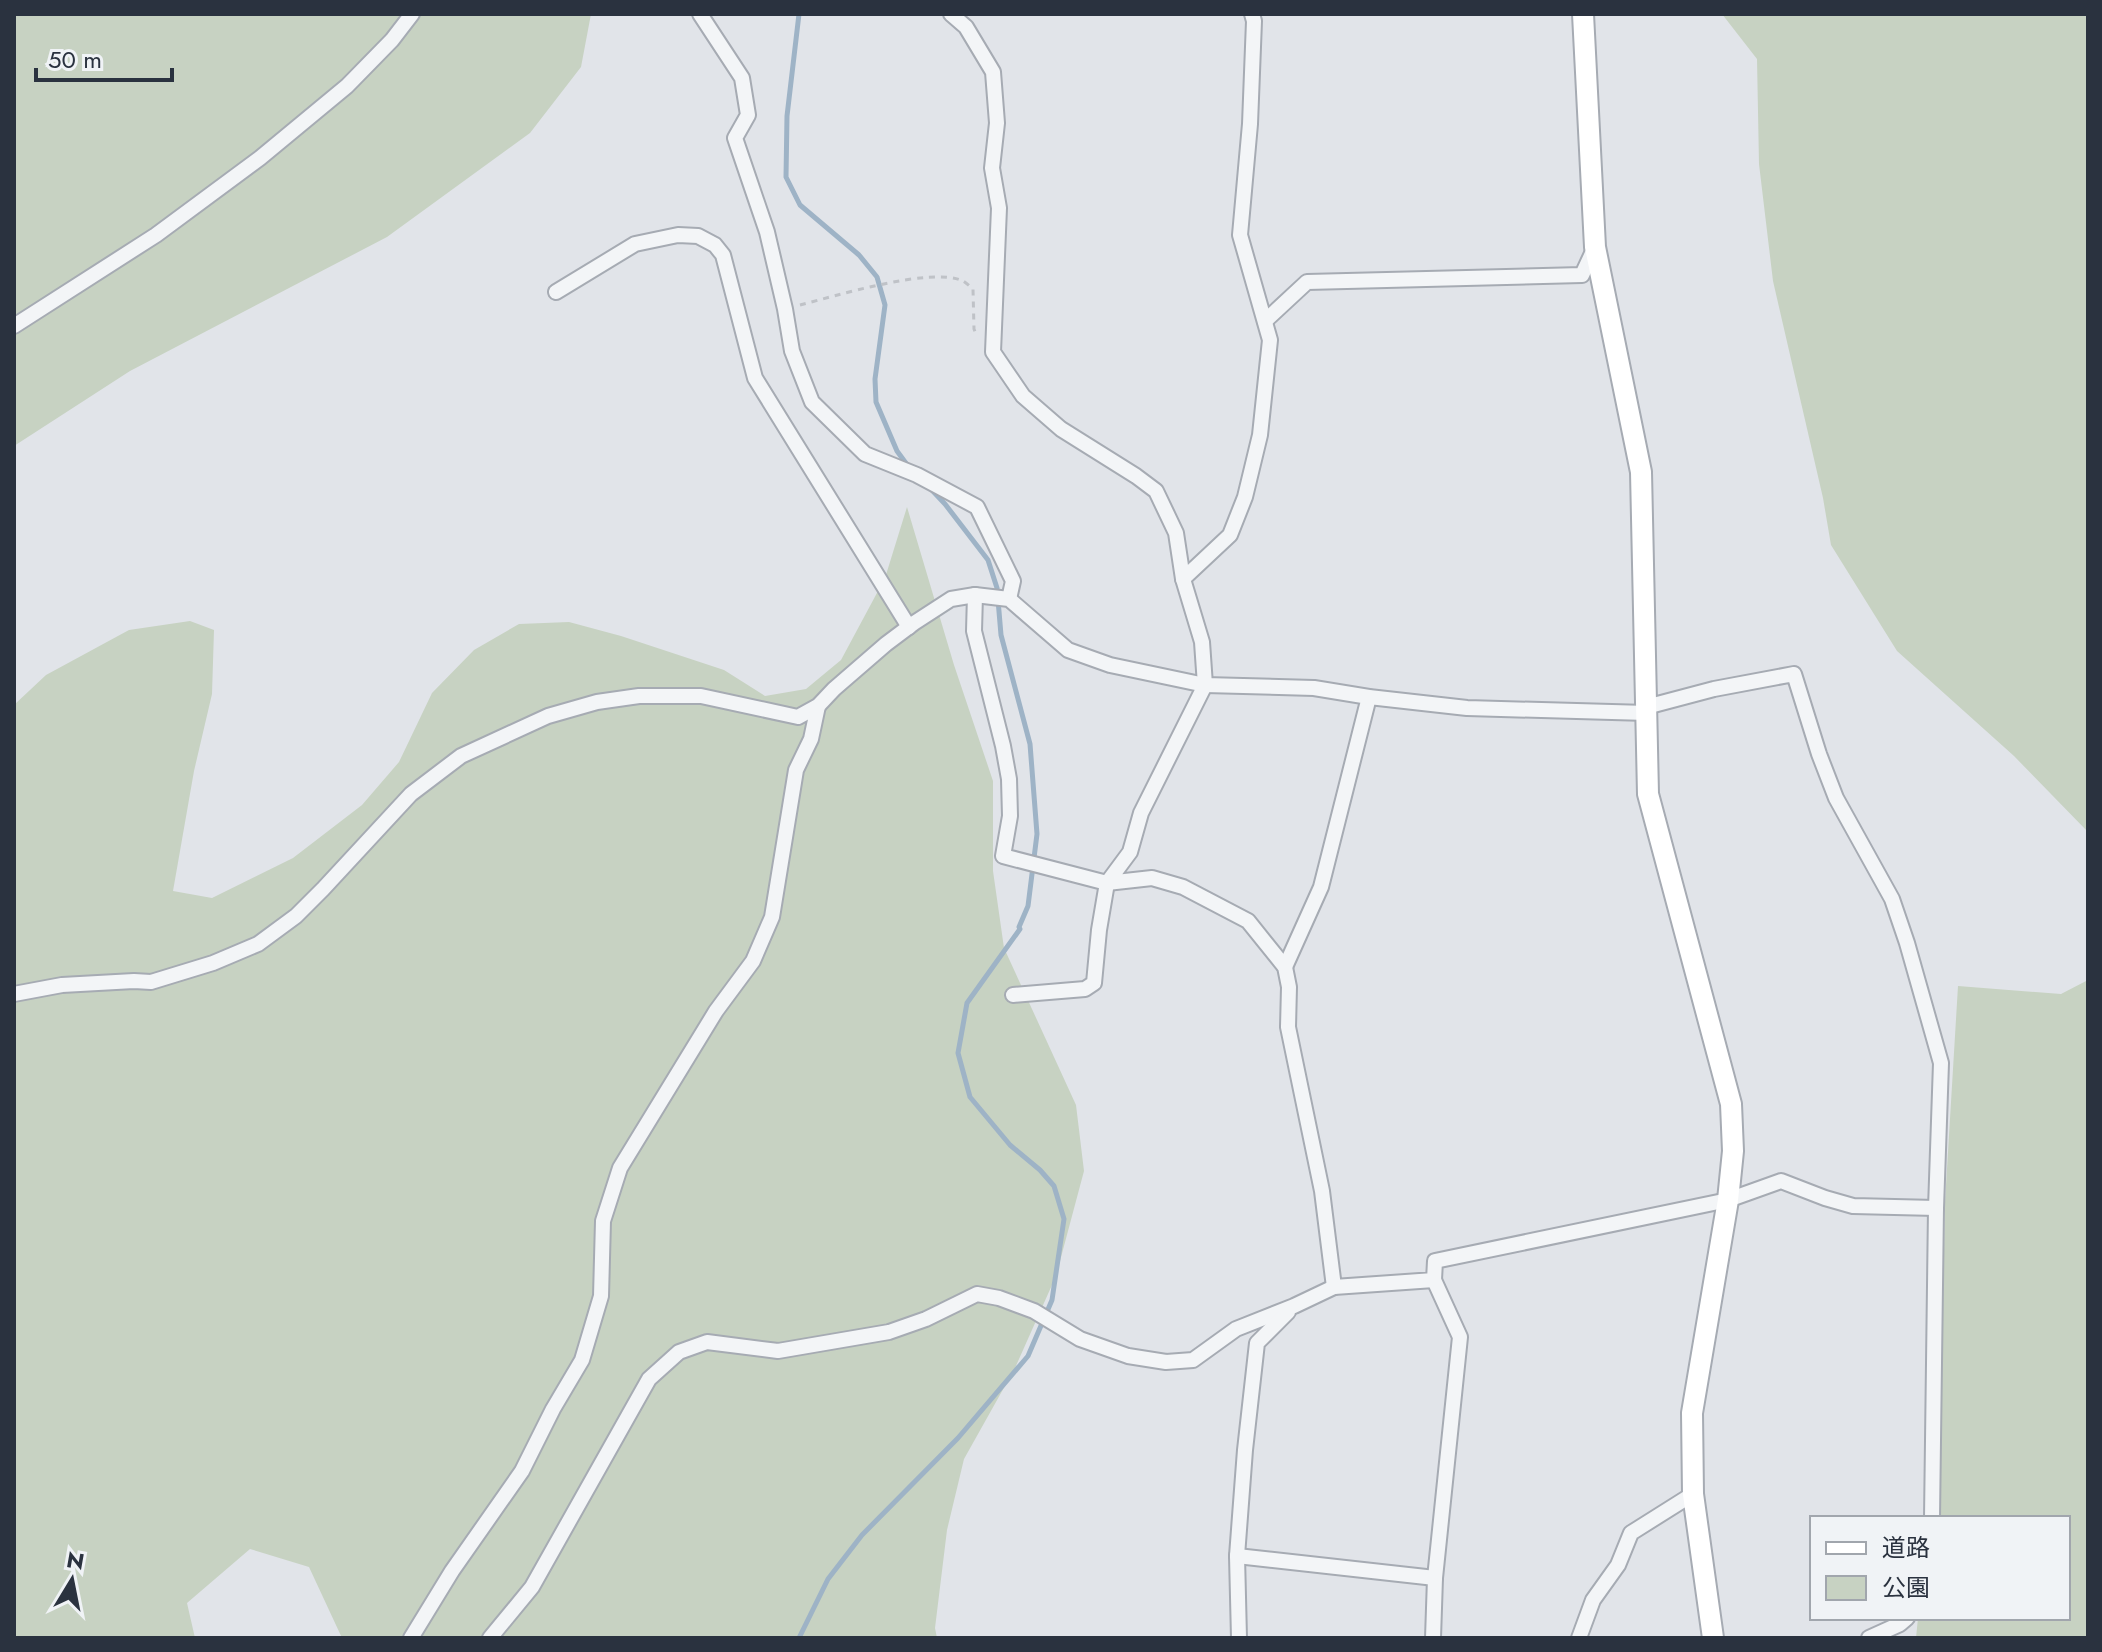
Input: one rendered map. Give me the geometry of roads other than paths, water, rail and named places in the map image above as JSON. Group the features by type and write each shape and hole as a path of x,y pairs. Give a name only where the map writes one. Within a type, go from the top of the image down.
{"street":[{"path":"14,326 156,235 260,158 347,86 392,40 412,14"},
{"path":"700,14 742,78 748,115 735,138 767,232 792,351 812,402 865,454 917,475 977,507 1013,581 1009,599"},
{"path":"951,14 966,27 993,72 997,123 992,168 999,208 993,352 1023,396 1061,429 1156,491 1176,533 1183,579 1202,642 1205,685 1141,813 1130,852 1107,883 1094,983 1085,989 1013,995"},
{"path":"1183,579 1230,535 1245,497 1260,435 1270,340 1240,235 1250,124 1252,14"},
{"path":"1583,14 1595,247 1641,472 1648,794 1731,1104 1733,1151 1728,1200 1692,1413 1693,1494 1713,1638"},
{"path":"556,292 635,244 678,235 698,236 715,245 723,255 755,378 909,627"},
{"path":"1265,321 1307,282 1582,275 1595,247"},
{"path":"975,595 974,631 1009,779 1010,816 1003,856 1107,883 1152,878 1183,887 1248,921 1285,967 1289,987 1288,1027 1322,1191 1334,1287"},
{"path":"14,994 62,985 151,982 213,963 258,944 296,916 411,794 461,756 548,716 597,702 639,696 701,696 798,717 818,706 886,644 951,599 975,595 1009,599 1068,650 1110,665 1205,685 1314,688 1467,708 1646,710 1714,689 1794,674 1836,798 1892,899 1941,1063 1932,1516"},
{"path":"1285,967 1321,887 1369,697"},
{"path":"411,1638 452,1571 522,1471 582,1360 601,1296 603,1221 620,1168 716,1011 753,961 768,928 796,770 811,739 818,706"},
{"path":"1433,1638 1435,1578 1460,1337 1434,1280 1435,1261 1728,1200 1781,1181 1853,1206 1936,1208"},
{"path":"490,1638 532,1587 649,1379 679,1352 707,1342 778,1351 889,1332 926,1319 977,1294 999,1298 1034,1311 1080,1339 1128,1356 1166,1362 1193,1360 1236,1329 1334,1287 1434,1280"},
{"path":"1239,1638 1237,1556 1257,1343 1294,1306"},
{"path":"1579,1638 1593,1600 1618,1565 1631,1533 1693,1494"},
{"path":"1237,1556 1435,1578"},
{"path":"1869,1638 1905,1620"}],"waterway":[{"path":"799,14 787,116 786,177 800,205 859,255 877,277 885,305 875,379 876,402 897,451 908,466"},
{"path":"799,1638 828,1579 862,1535 958,1438 1028,1356 1052,1300 1064,1219 1054,1186 1010,1145 970,1097 958,1053 967,1003 1020,929 1028,906 1037,834 1030,744 1001,635 997,588 988,560 929,487"}]}
